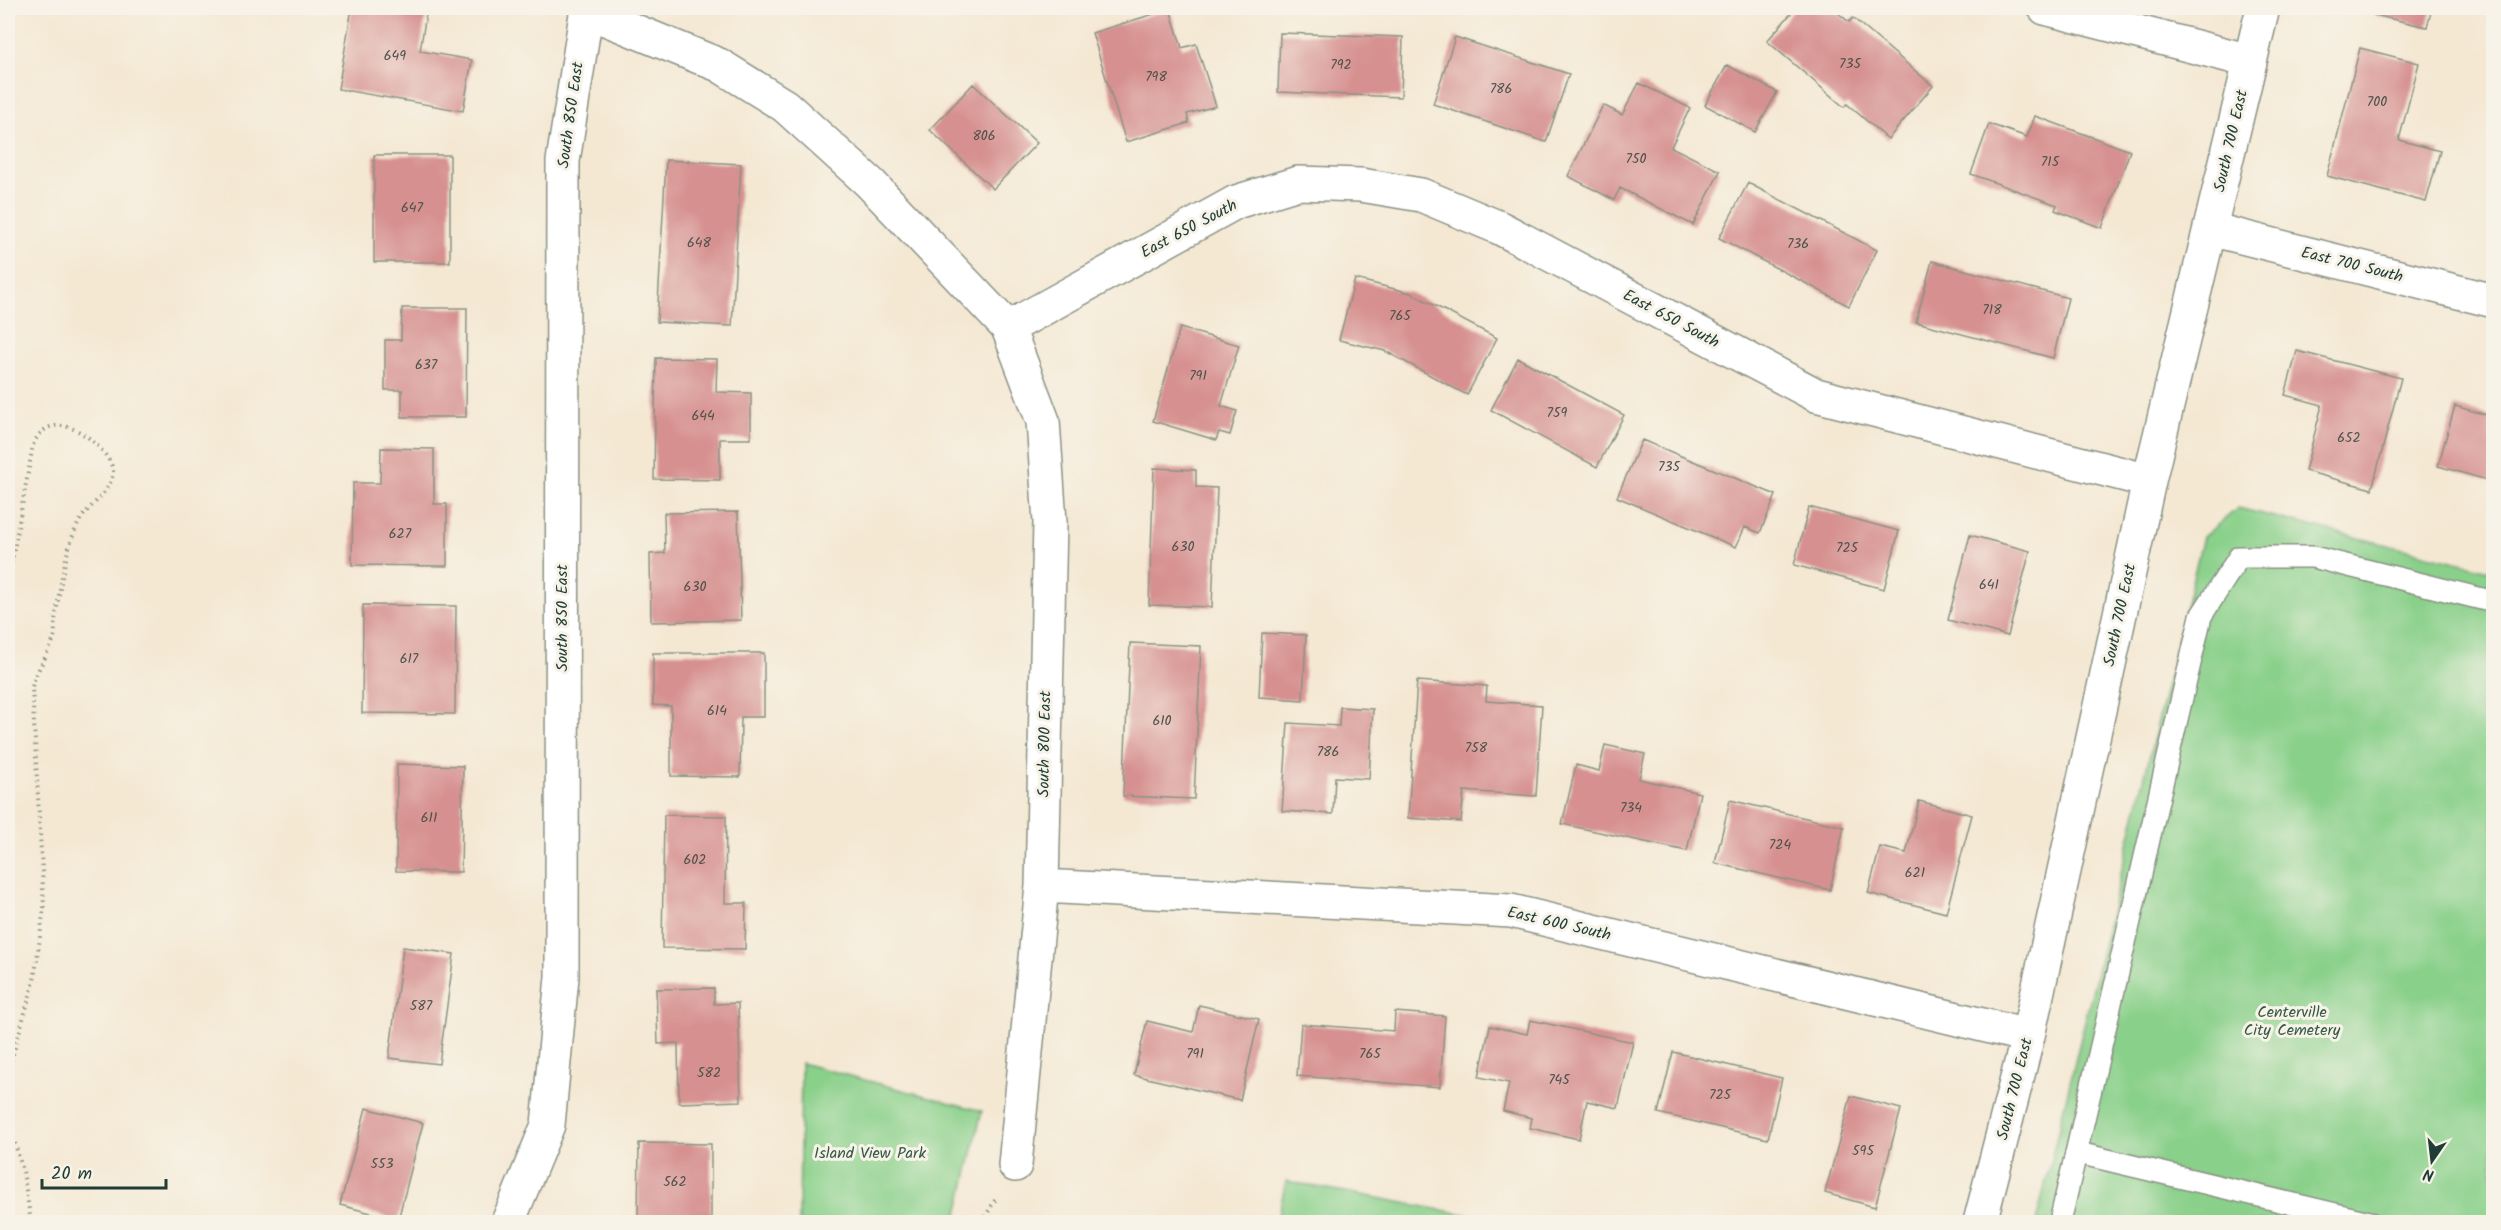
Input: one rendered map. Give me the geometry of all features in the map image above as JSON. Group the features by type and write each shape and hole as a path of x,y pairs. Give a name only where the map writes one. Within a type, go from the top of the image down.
{"street":[{"path":"2045,8 2250,61"},
{"name":"South 700 East","path":"1980,1222 2028,1036 2149,481 2263,8"},
{"path":"587,9 719,65 785,106 870,183 1008,328"},
{"name":"South 850 East","path":"508,1222 548,1125 561,977 563,161 587,9"},
{"name":"East 650 South","path":"1008,328 1236,202 1298,183 1361,185 1421,195 1500,228 1816,395 2149,481"},
{"name":"East 700 South","path":"2210,229 2493,301"},
{"name":"South 800 East","path":"1008,328 1043,421 1050,522 1042,886 1015,1165"},
{"name":"East 600 South","path":"1042,886 1511,911 2028,1036"}],"lane":[{"path":"2060,1222 2078,1153 2201,616 2239,556 2313,557 2493,602"},
{"path":"2078,1153 2369,1222"}],"path":[{"path":"8,640 13,610 10,572 33,445 38,434 48,427 55,424 67,425 107,455 113,472 110,482 80,521 76,530 59,594 54,640 35,673 32,687 44,907 34,981 8,1072"},
{"path":"8,1120 23,1171 31,1222"}],"green space":[{"name":"Centerville City Cemetery","path":"2238,508 2493,571 2493,1222 2036,1222 2203,537"},
{"name":"Island View Park","path":"801,1063 982,1111 956,1222 799,1222"},
{"path":"1286,1181 1506,1222 1277,1222"}],"building":[{"path":"352,8 427,8 420,51 472,60 463,111 338,89"},
{"path":"1796,8 1832,8 1849,22 1853,18 1933,86 1888,139 1847,104 1844,107 1767,41"},
{"path":"2375,8 2432,8 2427,27 2374,15"},
{"path":"1170,9 1182,48 1196,44 1216,106 1187,114 1189,123 1126,142 1092,33"},
{"path":"1280,33 1403,37 1401,97 1278,92"},
{"path":"1455,37 1569,74 1546,142 1433,104"},
{"path":"2360,48 2419,63 2399,140 2440,151 2426,202 2327,176"},
{"path":"1727,65 1777,92 1755,132 1705,105"},
{"path":"1639,83 1690,108 1671,147 1720,171 1693,225 1620,188 1614,200 1568,176 1603,105 1622,115"},
{"path":"973,84 1037,143 993,189 930,130"},
{"path":"2035,116 2130,151 2102,228 2055,210 2057,205 1971,174 1989,124 2027,137"},
{"path":"374,155 450,155 450,262 374,262"},
{"path":"666,160 741,164 732,326 657,322"},
{"path":"1748,183 1877,250 1849,306 1719,238"},
{"path":"1932,261 2068,298 2053,358 1916,322"},
{"path":"1355,279 1411,293 1497,338 1467,395 1385,351 1339,340"},
{"path":"402,308 467,308 466,417 402,417 402,390 385,390 385,340 401,340"},
{"path":"1180,328 1239,345 1221,406 1237,411 1230,435 1219,432 1216,440 1153,421"},
{"path":"2297,351 2401,378 2372,489 2305,471 2322,405 2285,395"},
{"path":"656,358 717,359 716,392 751,393 751,439 720,439 720,480 654,479"},
{"path":"1518,358 1624,415 1597,467 1491,410"},
{"path":"2455,406 2494,417 2494,482 2438,466"},
{"path":"1642,440 1776,495 1760,533 1745,527 1736,547 1617,497"},
{"path":"381,448 434,449 434,504 447,504 447,566 352,565 353,483 380,483"},
{"path":"1154,468 1196,470 1196,487 1217,488 1212,607 1149,605"},
{"path":"1809,507 1899,531 1884,589 1794,565"},
{"path":"738,512 741,620 651,622 650,554 665,553 664,513"},
{"path":"1970,535 2030,551 2008,636 1948,620"},
{"path":"363,605 456,606 455,714 362,713"},
{"path":"1262,633 1306,635 1303,700 1259,697"},
{"path":"1130,643 1201,646 1194,799 1123,796"},
{"path":"653,653 764,653 764,717 741,717 740,777 671,776 671,706 653,705"},
{"path":"1417,681 1487,686 1486,701 1542,705 1536,796 1464,791 1461,822 1408,818"},
{"path":"1340,707 1373,709 1369,779 1335,777 1333,814 1282,811 1288,723 1339,726"},
{"path":"1605,745 1645,754 1639,779 1700,793 1687,851 1562,824 1576,765 1599,771"},
{"path":"397,764 463,766 461,872 396,871"},
{"path":"1730,800 1844,827 1830,890 1715,863"},
{"path":"1919,801 1972,815 1946,913 1868,893 1880,847 1906,853"},
{"path":"664,815 726,816 725,903 746,903 745,949 662,948"},
{"path":"403,947 454,954 439,1064 389,1058"},
{"path":"714,988 714,1004 738,1003 741,1101 679,1103 678,1043 658,1044 656,989"},
{"path":"1199,1005 1259,1019 1240,1100 1134,1075 1147,1021 1193,1032"},
{"path":"1395,1012 1445,1016 1440,1087 1297,1076 1301,1024 1394,1031"},
{"path":"1530,1020 1633,1042 1618,1108 1587,1101 1579,1139 1530,1128 1532,1118 1503,1111 1509,1083 1479,1077 1490,1026 1527,1034"},
{"path":"1673,1052 1782,1078 1768,1139 1658,1113"},
{"path":"1851,1096 1901,1109 1875,1207 1825,1193"},
{"path":"366,1108 423,1123 398,1220 340,1205"},
{"path":"639,1143 711,1144 711,1222 617,1222 617,1220 638,1220"}]}
